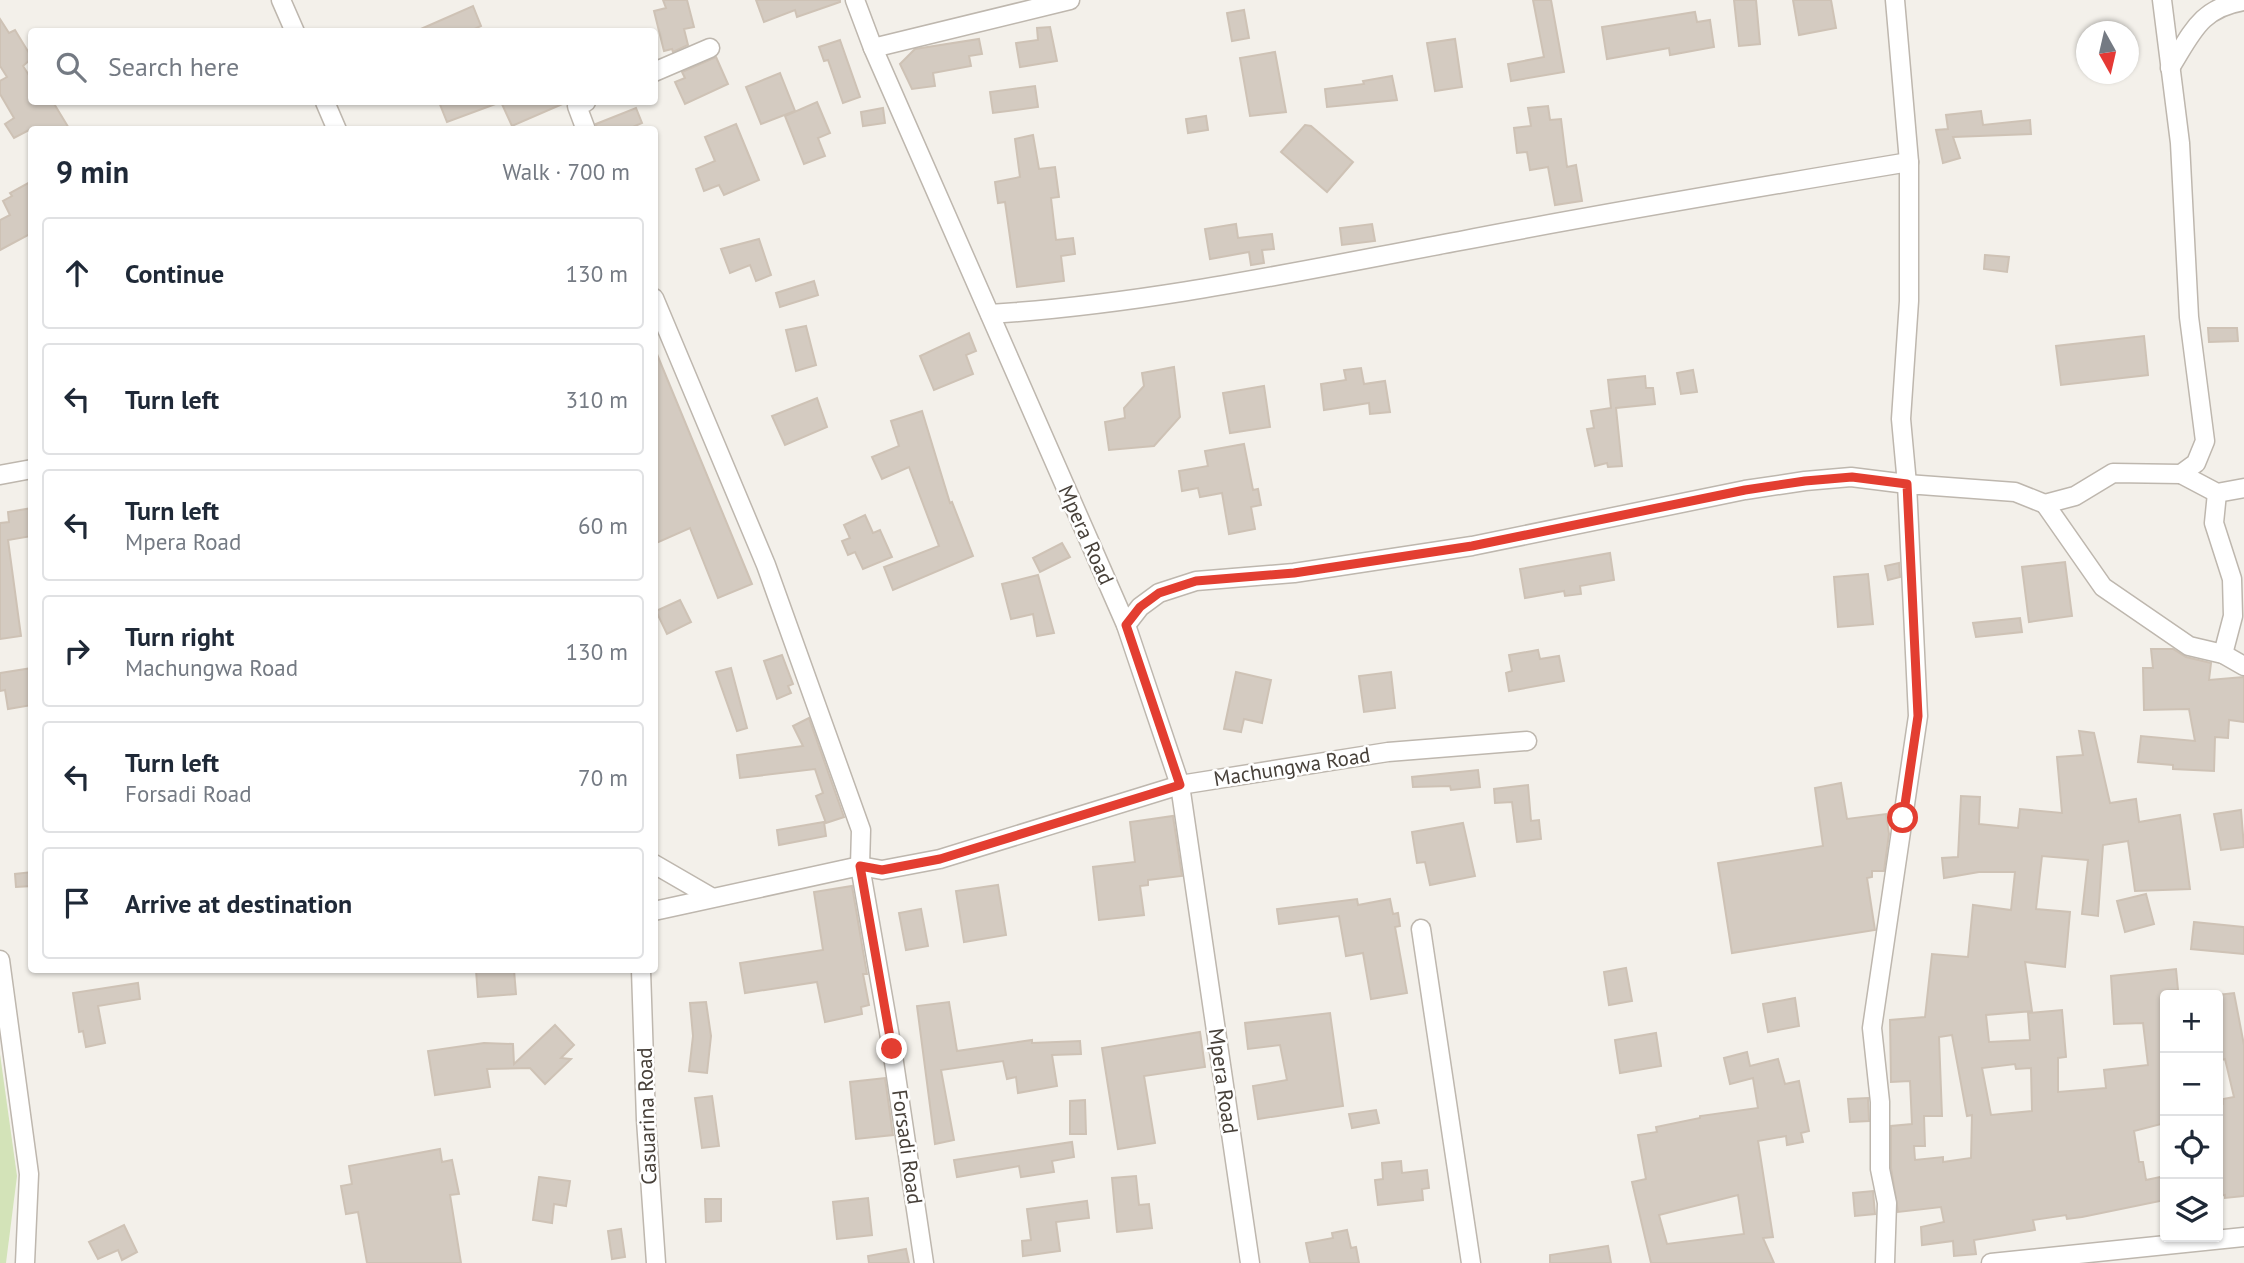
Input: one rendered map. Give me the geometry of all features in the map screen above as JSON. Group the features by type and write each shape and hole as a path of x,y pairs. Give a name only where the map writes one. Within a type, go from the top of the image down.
{"street":[{"path":"281,0 293,28"},
{"name":"Mpera Road","path":"855,0 873,48 1126,625 1180,785 1250,1263"},
{"path":"873,48 1070,0"},
{"path":"1885,1263 1887,1203 1880,1169 1880,1102 1872,1028 1918,716 1907,484 1901,419 1909,301 1909,162 1895,0"},
{"path":"2162,0 2184,189 2189,317 2205,441 2196,463 2181,474"},
{"path":"2170,68 2196,26 2219,5 2244,1"},
{"path":"658,70 710,48"},
{"path":"326,105 335,126"},
{"path":"578,105 576,106 584,126"},
{"path":"990,314 1067,309 1169,295 1570,220 1909,162"},
{"name":"Forsadi Road","path":"658,308 766,565 861,830 860,866 892,1049 924,1263"},
{"path":"0,475 28,470"},
{"path":"2045,504 2075,496 2113,473 2181,474 2217,493 2244,488"},
{"path":"1126,625 1140,607 1159,593 1196,581 1294,573 1472,546 1745,490 1852,477 2015,492 2045,504 2103,587 2189,646 2223,654 2244,666"},
{"path":"2217,493 2214,523 2232,579 2233,615 2223,654"},
{"name":"Machungwa Road","path":"658,910 860,866 882,870 940,859 1180,785 1388,751 1527,741"},
{"path":"658,866 711,897"},
{"path":"1421,929 1471,1263"},
{"path":"0,960 29,1174 25,1263"},
{"name":"Casuarina Road","path":"641,973 646,1120 656,1263"},
{"path":"1991,1263 2244,1237"}],"green space":[{"path":"0,1054 17,1176 6,1263 0,1263"}],"building":[{"path":"663,0 687,0 694,27 684,29 688,45 673,52 672,49 664,51 654,11 666,8"},
{"path":"756,0 840,2 797,17 795,10 764,22"},
{"path":"1533,0 1551,0 1564,72 1511,81 1508,64 1544,57"},
{"path":"1734,0 1756,0 1760,44 1739,46"},
{"path":"1793,0 1831,0 1836,28 1799,35"},
{"path":"473,6 481,26 477,28 423,28"},
{"path":"1244,10 1249,38 1232,41 1227,13"},
{"path":"1695,12 1697,22 1710,20 1714,47 1670,55 1669,48 1607,59 1602,27"},
{"path":"0,19 9,33 15,30 28,51 28,62 23,66 28,74 28,105 55,105 68,126 28,126 28,131 14,138 5,124 14,118 0,94 0,81 7,77 0,66"},
{"path":"1050,27 1057,61 1020,67 1016,43 1038,40 1037,28"},
{"path":"979,39 982,54 969,56 971,66 933,73 935,86 912,89 900,64 915,49"},
{"path":"1455,39 1462,87 1435,91 1427,43"},
{"path":"840,40 860,97 843,103 828,60 824,61 819,47"},
{"path":"1275,52 1286,112 1250,116 1240,58"},
{"path":"716,57 728,84 685,104 675,82 685,78 682,72"},
{"path":"780,73 795,111 761,124 746,87"},
{"path":"1392,76 1397,100 1327,107 1325,89 1364,84 1363,81"},
{"path":"1035,86 1038,107 993,113 990,92"},
{"path":"817,102 830,133 818,138 825,156 804,164 785,116"},
{"path":"440,105 493,105 447,122"},
{"path":"502,105 560,105 512,126"},
{"path":"1548,106 1550,120 1561,119 1567,167 1576,165 1582,201 1555,205 1548,167 1530,170 1527,152 1517,153 1514,128 1531,126 1528,108"},
{"path":"636,108 642,123 635,126 596,124"},
{"path":"883,108 885,123 863,126 861,112"},
{"path":"1981,111 1983,125 2030,120 2031,134 1953,137 1960,158 1943,163 1936,130 1948,129 1946,115"},
{"path":"1206,116 1208,130 1188,133 1186,119"},
{"path":"736,124 759,180 724,195 719,185 704,191 696,169 715,161 705,137"},
{"path":"1305,125 1311,126 1353,162 1327,192 1281,152"},
{"path":"1033,135 1039,169 1055,167 1059,197 1051,198 1056,240 1073,238 1075,254 1061,256 1064,281 1017,287 1005,202 998,203 995,182 1020,177 1015,139"},
{"path":"28,183 28,235 0,250 0,220 10,215 3,201 12,196 10,193"},
{"path":"1236,224 1238,238 1272,234 1274,249 1262,250 1264,263 1251,265 1249,252 1210,259 1205,229"},
{"path":"1372,224 1375,241 1342,245 1340,228"},
{"path":"759,239 771,275 756,281 750,265 730,273 721,249"},
{"path":"1985,255 2009,257 2007,272 1984,269"},
{"path":"814,281 818,295 780,307 776,293"},
{"path":"806,326 816,365 796,371 786,330"},
{"path":"2208,328 2237,328 2238,341 2209,342"},
{"path":"969,333 976,351 966,355 973,374 934,390 920,356"},
{"path":"2144,336 2148,375 2061,385 2056,346"},
{"path":"658,357 752,584 718,598 690,528 658,542"},
{"path":"1174,367 1180,417 1154,446 1109,450 1105,422 1125,418 1124,408 1144,386 1142,373"},
{"path":"1361,368 1364,384 1385,381 1390,412 1370,414 1369,403 1324,410 1321,384 1346,380 1344,370"},
{"path":"1693,370 1697,392 1681,394 1677,373"},
{"path":"1645,376 1646,388 1653,388 1655,404 1616,408 1622,466 1608,467 1607,463 1595,466 1587,429 1594,428 1591,411 1611,408 1608,380"},
{"path":"1264,386 1270,427 1230,433 1223,393"},
{"path":"817,398 827,427 785,445 772,416"},
{"path":"922,411 950,503 952,502 973,556 893,590 884,567 939,546 909,467 882,479 872,457 899,446 891,421"},
{"path":"1244,444 1253,490 1258,489 1261,505 1251,507 1255,529 1229,534 1222,493 1200,497 1198,488 1182,491 1179,471 1208,466 1205,451"},
{"path":"28,509 28,537 8,540 21,636 0,639 0,523 9,522 8,512"},
{"path":"865,515 873,533 880,530 892,557 863,569 855,552 848,555 842,541 850,538 844,525"},
{"path":"1062,543 1070,557 1040,572 1033,558"},
{"path":"1610,553 1614,580 1580,586 1581,594 1565,596 1564,591 1525,598 1520,569"},
{"path":"2065,562 2072,616 2029,622 2022,567"},
{"path":"1899,563 1900,577 1888,580 1885,566"},
{"path":"1868,574 1873,624 1838,627 1834,577"},
{"path":"1038,575 1054,633 1037,636 1033,614 1011,619 1002,584"},
{"path":"680,600 691,622 667,634 658,610"},
{"path":"2020,618 2022,632 1976,637 1973,623"},
{"path":"2151,649 2173,649 2186,657 2211,663 2209,680 2244,677 2244,722 2229,720 2228,738 2215,737 2214,771 2173,769 2173,765 2138,762 2141,736 2195,741 2189,709 2144,710 2143,668 2153,668"},
{"path":"1538,650 1540,659 1559,656 1564,681 1509,691 1506,673 1512,671 1509,655"},
{"path":"782,655 793,684 788,686 791,693 777,699 764,661"},
{"path":"731,668 747,728 737,731 716,672"},
{"path":"28,669 28,706 8,709 5,690 0,691 0,673"},
{"path":"1236,672 1271,680 1262,723 1244,719 1241,732 1224,729"},
{"path":"1391,672 1395,708 1364,712 1359,676"},
{"path":"809,718 844,817 826,823 816,796 823,793 815,769 740,778 737,755 803,746 793,726"},
{"path":"2079,731 2094,733 2110,803 2136,799 2139,822 2180,815 2190,889 2135,891 2128,841 2103,845 2098,916 2082,914 2088,860 2042,856 2036,909 2070,912 2065,967 2025,962 2032,1011 1986,1015 1989,1042 2030,1040 2028,1013 2062,1010 2066,1057 2058,1058 2058,1092 2106,1088 2104,1070 2148,1065 2143,1023 2114,1024 2111,976 2176,969 2178,990 2160,990 2160,1124 2134,1131 2139,1162 2143,1162 2146,1180 2160,1177 2160,1201 2082,1217 2067,1219 2066,1215 2033,1220 2035,1230 1974,1240 1976,1254 1954,1256 1953,1241 1922,1245 1921,1227 1944,1222 1941,1207 1898,1212 1891,1168 1891,1126 1912,1124 1910,1081 1891,1082 1890,1020 1925,1017 1932,954 1968,957 1973,905 2011,910 2015,872 1979,872 1944,878 1942,858 1958,857 1961,796 1980,797 1979,824 2018,828 2020,809 2062,813 2057,757 2083,755","holes":["1952,1035 1967,1116 1972,1115 1971,1158 1943,1162 1943,1157 1915,1160 1914,1146 1925,1146 1924,1116 1942,1116 1939,1037","2015,1064 2016,1069 2031,1068 2032,1111 1991,1115 1982,1068"]},
{"path":"1478,770 1480,787 1451,790 1450,786 1413,787 1412,777"},
{"path":"1841,783 1847,819 1886,814 1889,834 1884,871 1872,871 1872,877 1867,878 1875,930 1732,953 1718,863 1823,846 1815,788"},
{"path":"1528,785 1531,821 1539,820 1541,839 1517,842 1512,802 1495,803 1494,789"},
{"path":"2241,810 2244,847 2221,850 2214,814"},
{"path":"1173,816 1182,876 1148,880 1148,885 1140,886 1144,915 1099,920 1093,867 1135,862 1130,822"},
{"path":"824,822 826,836 779,845 777,830"},
{"path":"1463,823 1475,876 1430,885 1425,862 1417,863 1412,832"},
{"path":"28,872 28,886 16,887 15,874"},
{"path":"998,885 1006,935 964,942 956,891"},
{"path":"852,886 867,974 863,974 869,1005 861,1007 862,1014 825,1022 817,982 745,993 740,963 823,950 814,892"},
{"path":"2146,894 2154,924 2125,932 2117,901"},
{"path":"1357,899 1358,905 1390,899 1393,914 1398,913 1400,926 1395,927 1407,993 1371,999 1363,953 1346,956 1339,916 1279,924 1277,909"},
{"path":"921,909 928,946 906,950 899,913"},
{"path":"2194,922 2244,927 2244,954 2191,949"},
{"path":"1626,968 1632,1001 1609,1005 1604,972"},
{"path":"476,973 514,973 516,994 478,997"},
{"path":"138,983 140,999 98,1006 105,1043 86,1047 83,1031 79,1032 73,993"},
{"path":"2234,993 2244,1045 2244,1196 2225,1198 2223,1099 2234,1097 2223,1060 2223,994"},
{"path":"1795,998 1799,1026 1768,1032 1763,1004"},
{"path":"706,1002 711,1036 707,1073 689,1071 693,1036 690,1003"},
{"path":"949,1002 957,1051 1032,1040 1032,1043 1080,1041 1081,1054 1052,1055 1057,1086 1018,1093 1016,1077 1007,1079 1003,1061 941,1070 954,1140 935,1144 917,1006"},
{"path":"1330,1013 1343,1106 1258,1119 1253,1086 1287,1080 1280,1045 1248,1049 1245,1023"},
{"path":"555,1025 574,1045 561,1058 571,1059 545,1084 530,1068 487,1069 490,1087 435,1095 428,1051 484,1043 513,1044 514,1064"},
{"path":"1200,1032 1205,1067 1144,1076 1155,1143 1118,1149 1102,1048"},
{"path":"1656,1033 1661,1066 1620,1073 1615,1040"},
{"path":"1747,1052 1750,1066 1778,1059 1785,1084 1799,1081 1809,1131 1801,1133 1803,1142 1787,1145 1786,1136 1758,1141 1773,1237 1763,1238 1774,1263 1651,1263 1632,1182 1646,1179 1638,1135 1657,1132 1656,1127 1700,1116 1758,1108 1753,1078 1730,1084 1724,1058","holes":["1738,1195 1744,1234 1667,1244 1659,1215"]},
{"path":"885,1078 893,1135 856,1139 850,1082"},
{"path":"712,1096 719,1146 702,1148 695,1098"},
{"path":"1868,1098 1869,1121 1850,1122 1848,1099"},
{"path":"1085,1100 1086,1134 1070,1134 1070,1101"},
{"path":"1376,1110 1379,1123 1352,1128 1349,1114"},
{"path":"1072,1142 1074,1157 1052,1161 1054,1172 1021,1177 1019,1166 957,1177 954,1160"},
{"path":"440,1149 442,1162 452,1160 459,1194 450,1195 461,1263 367,1263 358,1212 346,1214 341,1186 352,1184 349,1166"},
{"path":"1401,1161 1402,1173 1427,1170 1429,1188 1422,1189 1423,1200 1378,1205 1375,1180 1383,1179 1382,1163"},
{"path":"1136,1176 1139,1205 1149,1204 1152,1228 1117,1232 1112,1178"},
{"path":"539,1177 570,1181 566,1206 554,1204 552,1223 533,1220"},
{"path":"1873,1191 1875,1214 1855,1216 1853,1193"},
{"path":"868,1198 872,1235 837,1239 833,1202"},
{"path":"705,1199 721,1199 721,1221 706,1222"},
{"path":"1087,1201 1089,1218 1056,1222 1060,1251 1023,1256 1022,1241 1031,1240 1027,1209"},
{"path":"124,1225 137,1252 122,1260 118,1250 98,1259 89,1242"},
{"path":"621,1229 625,1257 612,1259 608,1231"},
{"path":"1347,1230 1351,1248 1356,1247 1359,1263 1310,1263 1306,1243 1333,1238 1332,1233"},
{"path":"1608,1246 1611,1263 1550,1263 1550,1255"},
{"path":"906,1249 909,1263 869,1263 868,1256"}],"route":[{"path":"892,1049 860,866 882,870 940,859 1180,785 1126,625 1140,607 1159,593 1196,581 1294,573 1472,546 1745,490 1805,481 1852,477 1907,484 1918,716 1903,818"}]}
